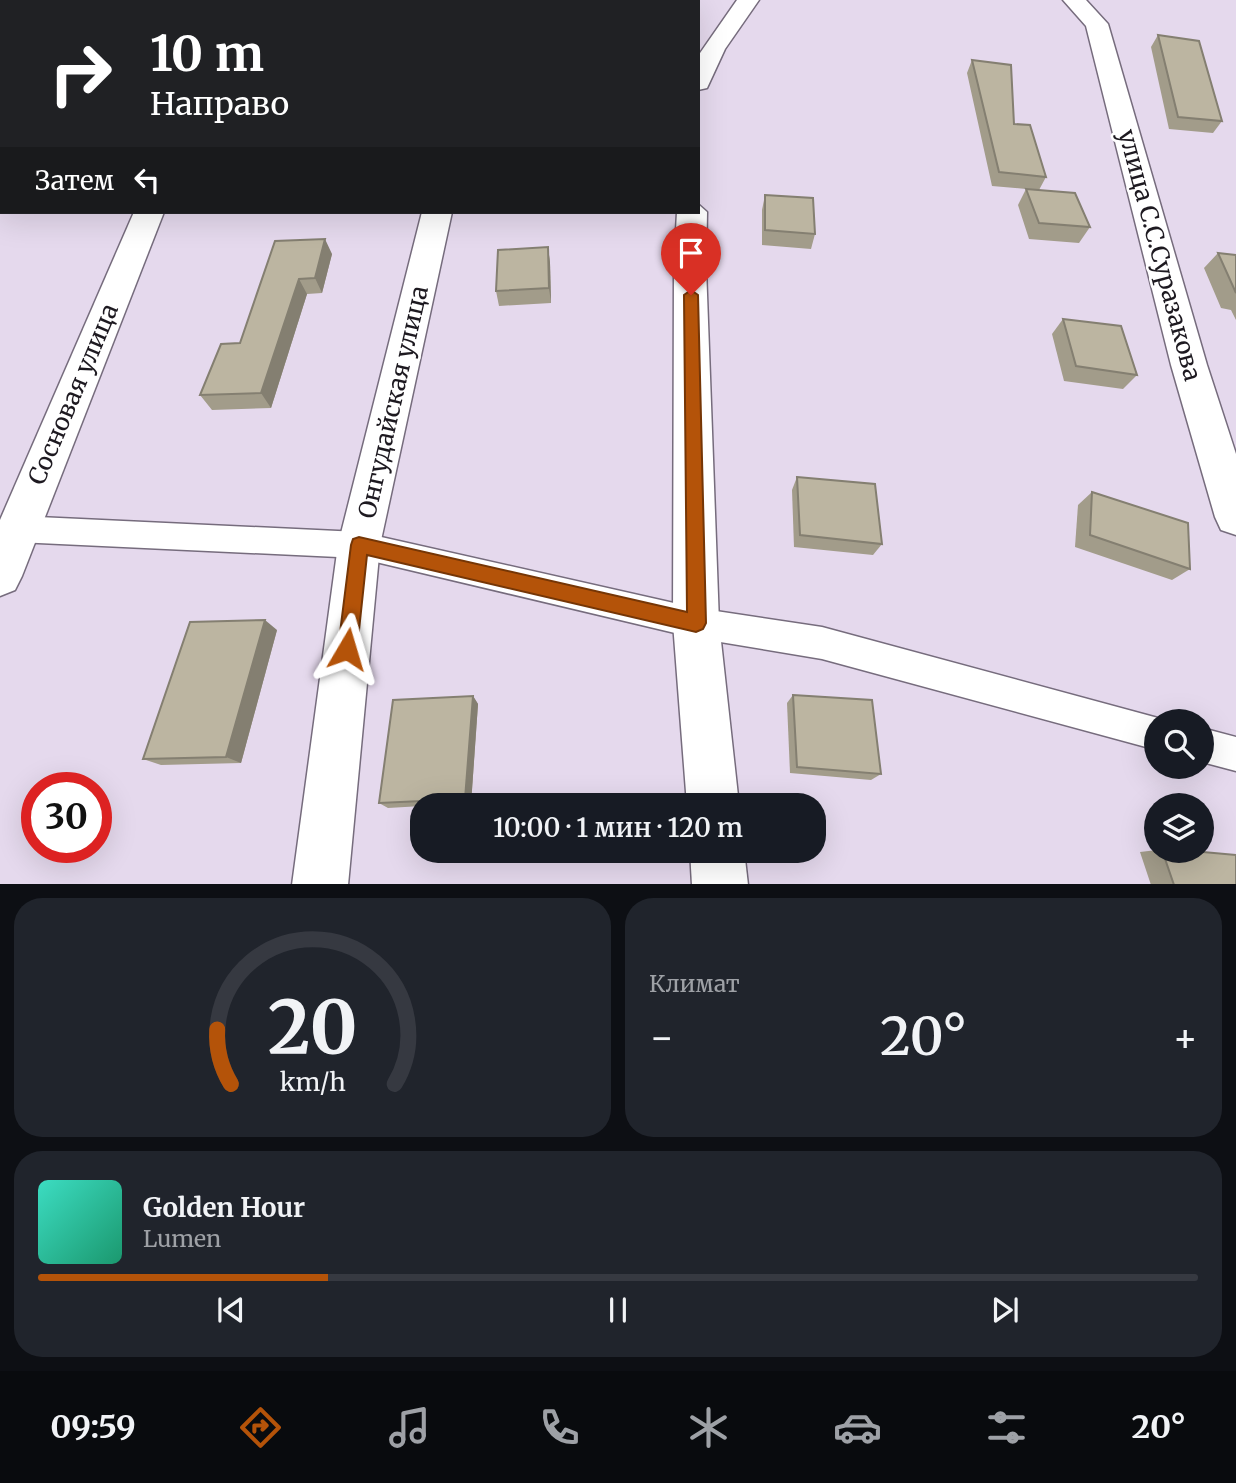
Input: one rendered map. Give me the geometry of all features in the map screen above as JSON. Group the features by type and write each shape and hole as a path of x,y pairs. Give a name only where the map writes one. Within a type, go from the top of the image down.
{"street":[{"path":"700,78 713,49 748,0"},
{"name":"улица С.С.Суразакова","path":"1074,0 1097,24 1189,365 1236,517"},
{"name":"Сосновая улица","path":"0,576 148,214"},
{"name":"Онгудайская улица","path":"320,884 359,545 437,214"},
{"path":"692,214 690,267 696,623 712,793"},
{"path":"718,863 720,884"}],"lane":[{"path":"17,529 359,545 696,623 822,643 1144,730"},
{"path":"1214,748 1236,754"}],"building":[{"path":"1158,35 1199,41 1222,121 1178,117"},
{"path":"972,60 1011,65 1014,124 1030,125 1046,177 999,172"},
{"path":"1026,189 1075,193 1090,227 1039,223"},
{"path":"765,195 813,198 815,234 765,230"},
{"path":"325,239 315,278 299,279 261,393 200,395 221,344 240,343 275,241"},
{"path":"548,247 549,288 496,291 498,250"},
{"path":"1218,253 1236,255 1236,293"},
{"path":"1063,319 1121,326 1137,375 1076,366"},
{"path":"797,477 875,484 882,544 800,535"},
{"path":"1092,492 1188,523 1190,569 1090,535"},
{"path":"265,620 226,757 143,759 190,622"},
{"path":"793,695 872,700 881,774 797,767"},
{"path":"473,696 465,793 410,793 410,802 379,803 393,700"},
{"path":"1214,853 1236,855 1236,884 1174,884 1166,863 1214,863"}],"route":[{"path":"347,649 359,545 696,623 691,295"}]}
